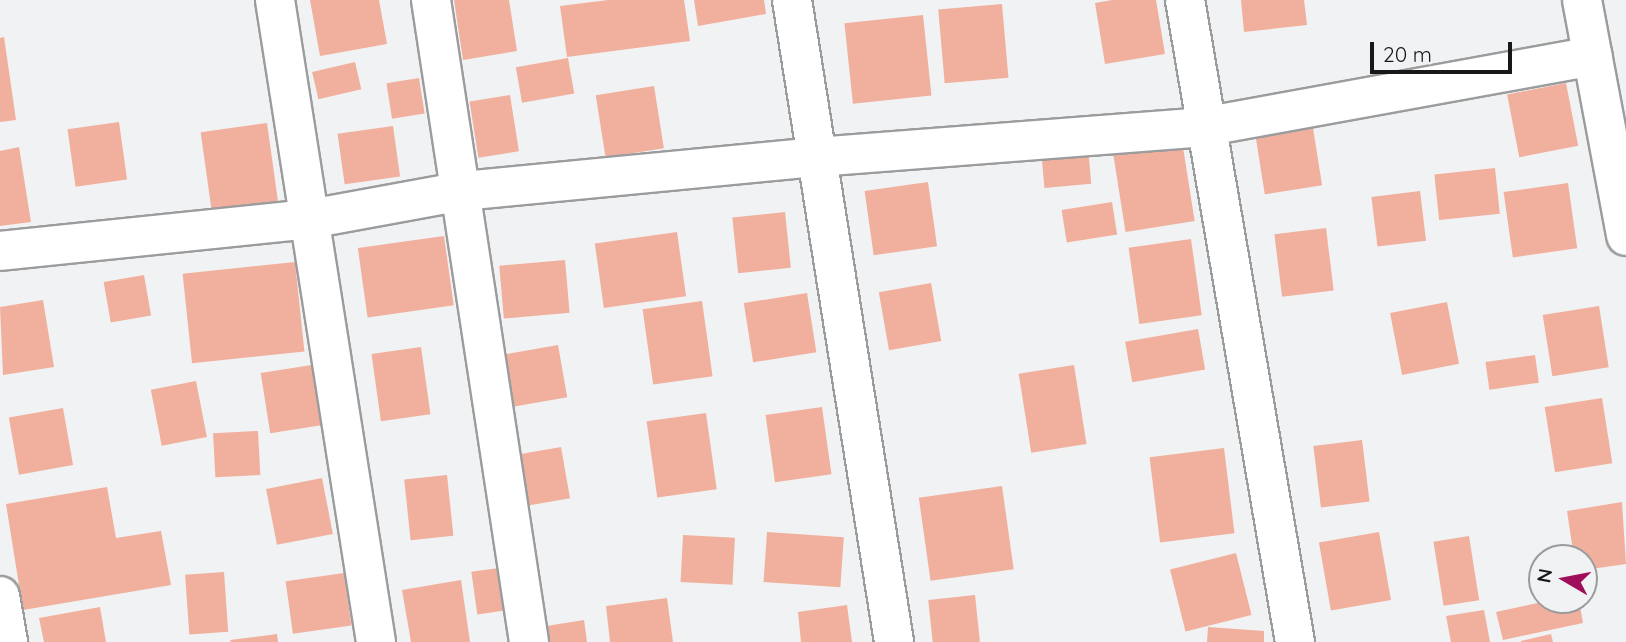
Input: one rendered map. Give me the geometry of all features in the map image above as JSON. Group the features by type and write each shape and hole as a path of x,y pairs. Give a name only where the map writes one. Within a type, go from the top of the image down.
{"street":[{"path":"275,0 376,642"},
{"path":"431,0 462,191 528,642"},
{"path":"792,0 894,642"},
{"path":"1185,0 1203,127 1294,642"},
{"path":"1583,0 1626,236"},
{"path":"0,251 310,219 462,191 816,157 1203,127 1593,56"},
{"path":"0,596 8,642"}],"building":[{"path":"310,0 379,0 387,44 320,56"},
{"path":"454,0 509,0 517,51 463,60"},
{"path":"608,0 684,0 690,41 567,57 560,6"},
{"path":"694,0 764,0 766,14 698,26"},
{"path":"1112,0 1156,0 1165,54 1105,64 1095,3"},
{"path":"1241,0 1304,0 1307,25 1244,32"},
{"path":"1002,4 1008,78 945,83 938,10"},
{"path":"923,15 931,96 853,104 844,23"},
{"path":"4,37 16,120 0,122 0,38"},
{"path":"568,58 574,93 522,103 516,67"},
{"path":"355,62 361,89 318,99 312,72"},
{"path":"419,78 425,114 392,119 386,83"},
{"path":"1566,83 1578,146 1519,157 1507,94"},
{"path":"654,86 664,148 606,157 596,95"},
{"path":"510,95 519,151 478,158 470,101"},
{"path":"119,122 127,179 76,187 68,129"},
{"path":"267,123 278,202 212,212 201,132"},
{"path":"393,126 400,177 345,184 338,134"},
{"path":"1313,128 1322,185 1265,194 1256,137"},
{"path":"1182,141 1195,221 1126,232 1113,152"},
{"path":"19,147 31,222 0,226 0,151"},
{"path":"1088,147 1091,184 1044,188 1041,151"},
{"path":"1495,168 1500,214 1439,220 1434,174"},
{"path":"928,182 937,246 874,255 865,191"},
{"path":"1568,183 1577,248 1513,257 1504,192"},
{"path":"1420,191 1426,241 1377,247 1371,197"},
{"path":"1112,202 1117,235 1067,243 1062,210"},
{"path":"785,212 791,268 738,273 732,218"},
{"path":"1326,228 1334,291 1282,297 1274,234"},
{"path":"677,232 686,296 604,308 595,244"},
{"path":"444,236 454,305 368,317 358,248"},
{"path":"1191,239 1202,315 1139,324 1129,248"},
{"path":"565,260 570,313 504,319 499,266"},
{"path":"295,262 304,352 192,363 183,274"},
{"path":"144,275 151,315 111,322 104,282"},
{"path":"931,283 941,341 889,350 879,292"},
{"path":"807,293 816,352 753,362 744,303"},
{"path":"43,300 54,367 3,375 0,307"},
{"path":"702,301 713,376 653,385 643,309"},
{"path":"1447,302 1459,364 1402,375 1390,313"},
{"path":"1599,306 1609,367 1552,376 1543,315"},
{"path":"1198,329 1205,369 1132,382 1125,342"},
{"path":"558,345 567,397 513,407 504,355"},
{"path":"421,347 430,414 381,421 371,354"},
{"path":"1535,355 1539,383 1489,390 1485,362"},
{"path":"318,364 328,424 270,433 261,373"},
{"path":"1074,365 1087,444 1031,453 1019,374"},
{"path":"196,381 207,437 162,446 151,390"},
{"path":"1602,398 1612,463 1555,472 1545,407"},
{"path":"822,407 831,474 775,482 766,415"},
{"path":"63,408 73,465 19,475 9,418"},
{"path":"706,413 717,489 657,498 647,421"},
{"path":"258,431 260,475 215,477 213,433"},
{"path":"1362,440 1370,502 1321,508 1313,446"},
{"path":"561,447 570,498 520,507 511,456"},
{"path":"1224,448 1234,533 1160,542 1150,457"},
{"path":"447,475 453,536 411,540 404,479"},
{"path":"322,478 333,534 277,545 266,489"},
{"path":"1002,486 1014,569 931,581 919,498"},
{"path":"107,487 116,538 161,531 171,585 23,610 6,504"},
{"path":"1622,502 1626,564 1598,568 1598,544 1572,544 1567,511"},
{"path":"767,532 844,537 840,587 764,582"},
{"path":"1379,532 1391,600 1331,611 1319,543"},
{"path":"683,535 735,538 732,585 681,582"},
{"path":"1469,536 1479,600 1444,606 1433,542"},
{"path":"1236,553 1251,615 1186,632 1170,569"},
{"path":"506,567 512,610 477,614 471,572"},
{"path":"224,572 228,632 189,635 185,575"},
{"path":"344,573 351,625 293,634 286,581"},
{"path":"461,580 470,642 411,642 402,590"},
{"path":"975,595 980,642 933,642 928,600"},
{"path":"667,598 673,642 610,642 606,606"},
{"path":"847,605 852,642 801,642 798,612"},
{"path":"1528,605 1528,614 1581,614 1583,623 1503,640 1496,612"},
{"path":"100,607 106,642 44,642 39,618"},
{"path":"1484,610 1490,642 1451,642 1446,616"},
{"path":"584,620 587,642 542,642 540,627"},
{"path":"1208,627 1264,631 1264,642 1207,642"},
{"path":"277,634 278,642 230,640"},
{"path":"1551,634 1553,642 1521,642 1521,641"}]}
